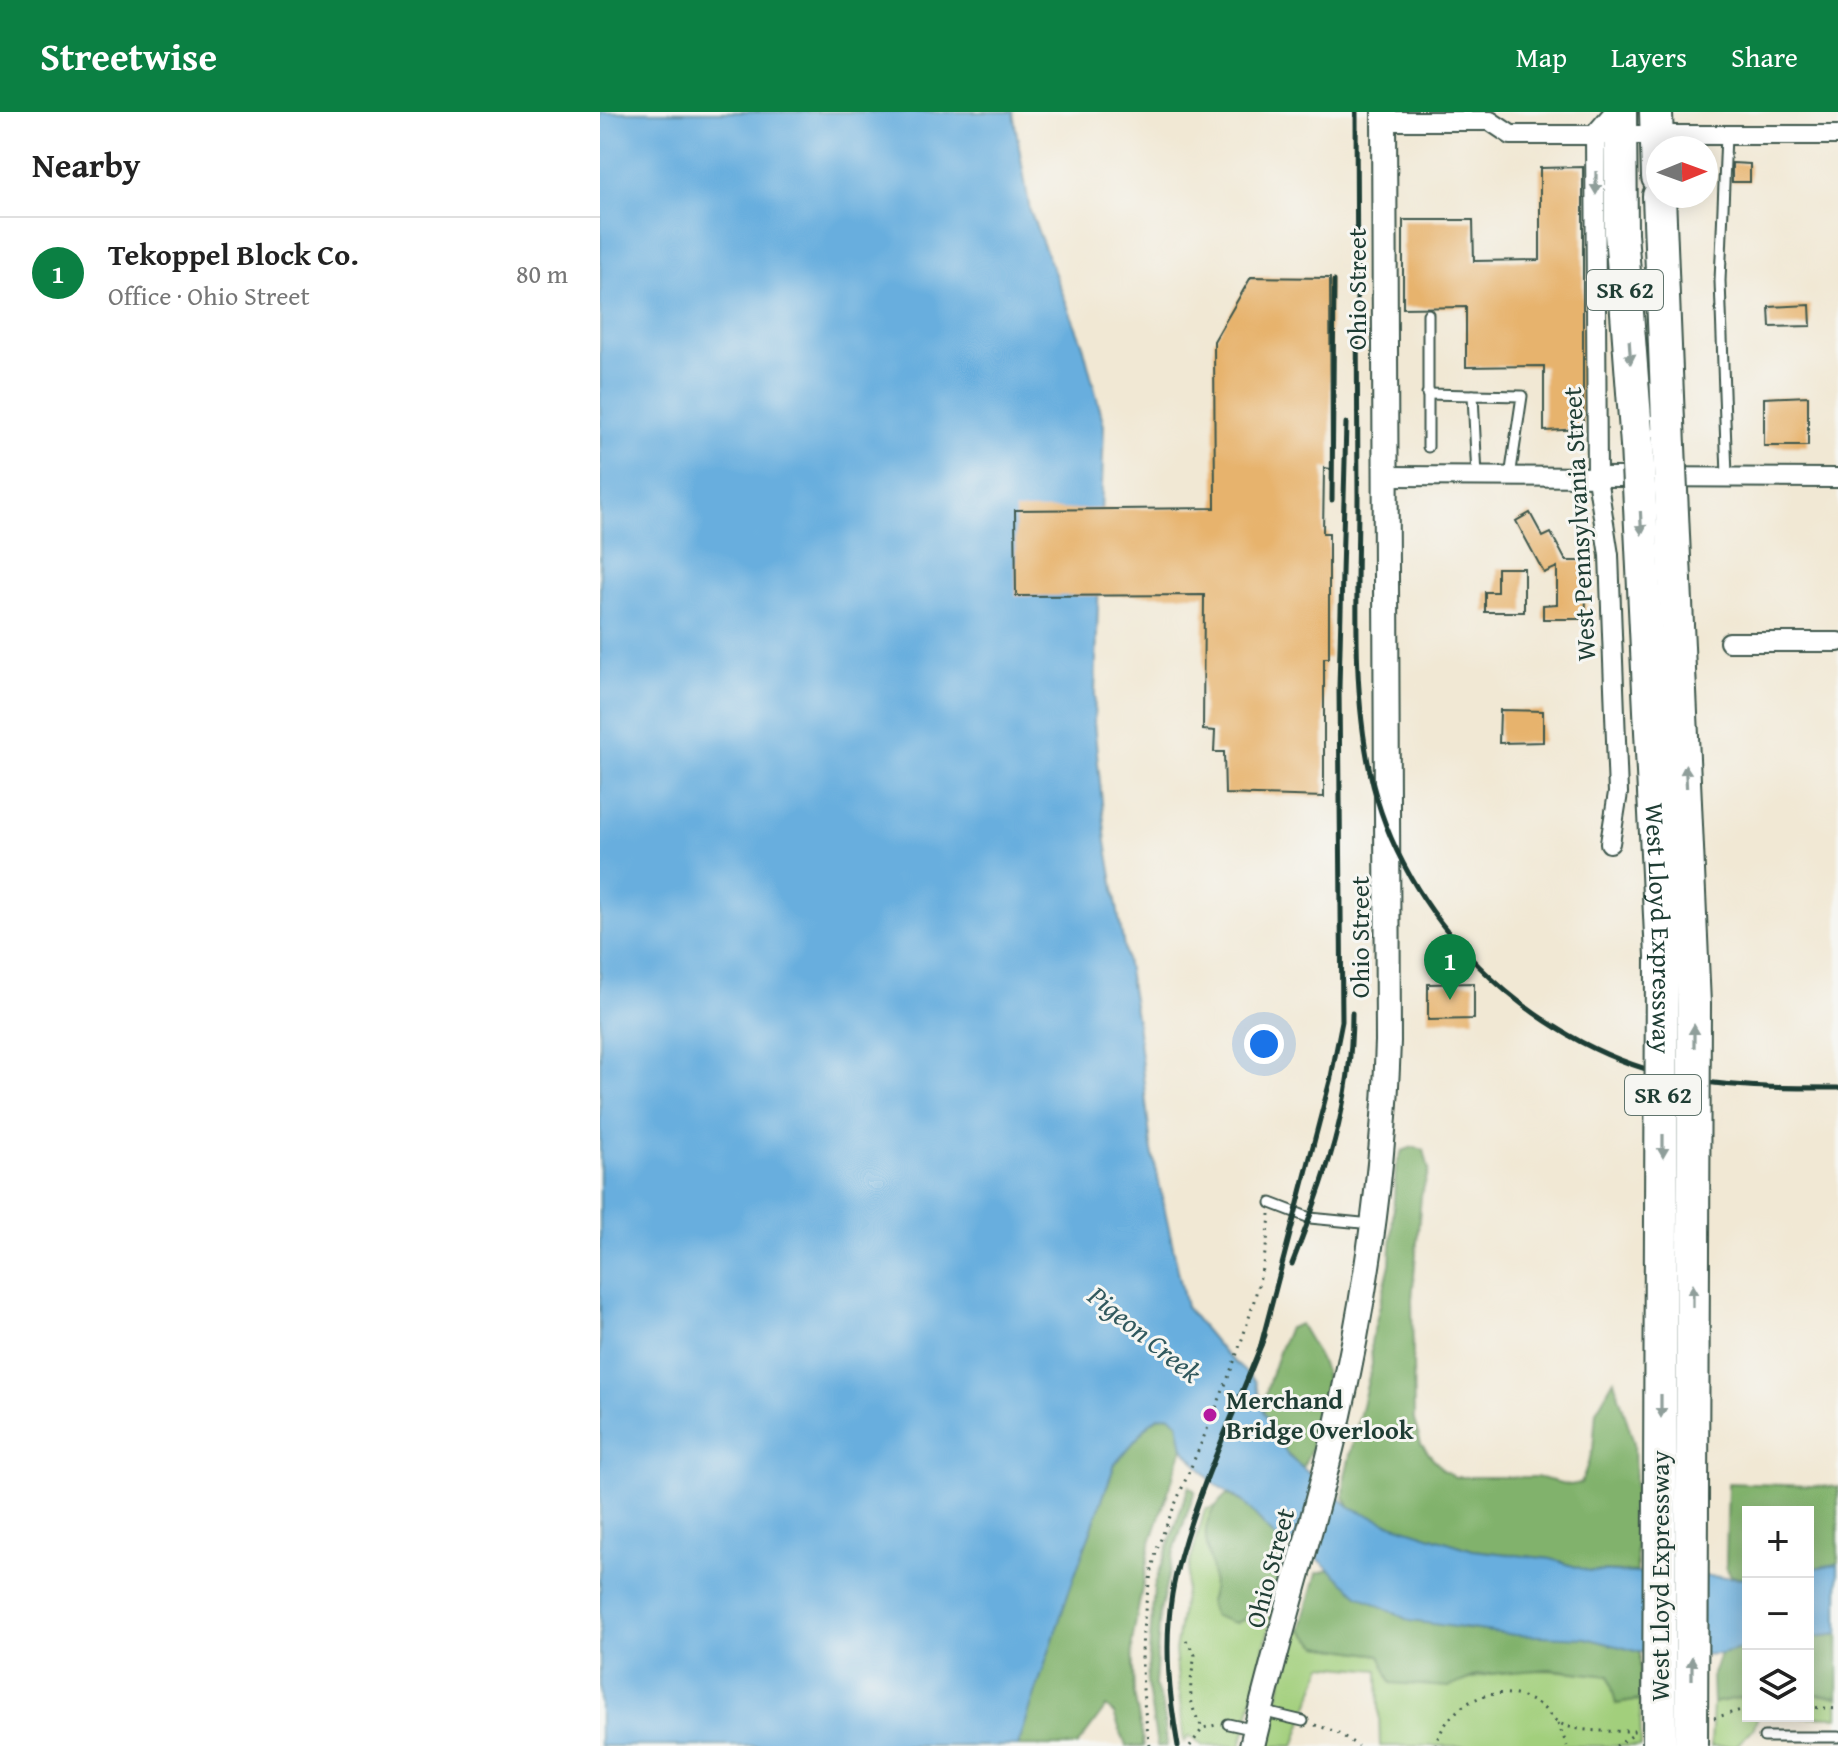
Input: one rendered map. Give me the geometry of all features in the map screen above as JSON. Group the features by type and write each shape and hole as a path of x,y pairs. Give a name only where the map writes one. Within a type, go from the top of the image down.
{"highway":[{"name":"West Lloyd Expressway","path":"1613,123 1637,445 1662,956 1650,1738"},
{"name":"West Lloyd Expressway","path":"1659,208 1693,916 1696,1733"}],"street":[{"path":"1384,116 1497,116 1511,135 1613,123 1656,123 1726,135 1838,135"},
{"name":"Ohio Street","path":"1256,1729 1336,1426 1375,1224 1384,1142 1388,1041 1384,116"},
{"name":"West Pennsylvania Street","path":"1610,843 1618,798 1616,698 1609,555 1597,478 1613,123"},
{"path":"1385,476 1838,478"},
{"path":"1729,642 1838,642"}],"lane":[{"path":"1726,135 1720,281 1727,476"},
{"path":"1428,314 1428,447"},
{"path":"1427,394 1522,396 1510,477"},
{"path":"1473,395 1477,477"},
{"path":"1271,1203 1310,1218 1375,1224"},
{"path":"1228,1724 1256,1729 1303,1721"},
{"path":"1764,1737 1838,1737"}],"path":[{"path":"1150,1746 1139,1660 1144,1602 1157,1549 1253,1308 1268,1244 1271,1203"},
{"path":"1186,1640 1195,1655 1188,1689 1194,1715 1203,1728"},
{"path":"1435,1746 1447,1720 1457,1709 1489,1695 1522,1696 1540,1705 1558,1723 1567,1746"},
{"path":"1814,1707 1838,1709"},
{"path":"1696,1733 1742,1711"},
{"path":"1303,1721 1337,1732 1358,1746"},
{"path":"1558,1723 1650,1738"},
{"path":"1190,1746 1203,1728 1228,1724"},
{"path":"1616,1746 1650,1738"}],"green space":[{"path":"1413,1147 1424,1150 1429,1170 1421,1196 1412,1300 1414,1420 1421,1444 1442,1469 1455,1477 1536,1477 1570,1485 1581,1483 1593,1449 1596,1411 1614,1380 1634,1443 1637,1572 1589,1571 1551,1559 1473,1550 1384,1522 1350,1507 1344,1497 1345,1476 1372,1364 1371,1342 1390,1264 1396,1166 1402,1151"},
{"path":"1300,1324 1322,1363 1327,1382 1322,1420 1303,1468 1273,1436 1264,1412 1269,1382 1289,1328"},
{"path":"1169,1415 1178,1422 1183,1448 1150,1545 1132,1642 1134,1694 1144,1746 1126,1746 1114,1714 1106,1707 1077,1746 1018,1746 1115,1464 1149,1424"},
{"path":"1728,1483 1838,1487 1838,1564 1814,1568 1814,1506 1742,1506 1742,1577 1731,1576 1726,1567"},
{"path":"1189,1486 1195,1491 1174,1551 1160,1612 1155,1685 1163,1707 1167,1746 1157,1746 1147,1682 1154,1587"},
{"path":"1227,1494 1243,1502 1282,1545 1282,1573 1274,1608 1235,1623 1214,1616 1209,1602 1213,1586 1207,1522"},
{"path":"1216,1506 1206,1533 1213,1575 1209,1602 1235,1623 1274,1608 1241,1746 1203,1746 1189,1736 1184,1742 1175,1651 1189,1566 1205,1510"},
{"path":"1331,1569 1358,1595 1465,1629 1586,1638 1640,1652 1640,1700 1616,1704 1609,1676 1549,1669 1478,1675 1449,1687 1391,1683 1380,1655 1319,1646 1301,1630 1317,1573"},
{"path":"1301,1630 1319,1646 1380,1655 1449,1687 1488,1675 1528,1670 1610,1676 1616,1704 1640,1700 1641,1746 1380,1746 1378,1670 1323,1665 1294,1746 1265,1746 1295,1632"},
{"path":"1838,1634 1838,1697 1814,1694 1814,1637"},
{"path":"1742,1648 1742,1697 1713,1703 1712,1677 1720,1654"},
{"path":"1814,1694 1838,1697 1838,1717 1814,1717"},
{"path":"1742,1697 1742,1722 1756,1722 1736,1746 1711,1746 1713,1703"}],"water":[{"name":"Pigeon Creek","path":"600,112 1013,112 1030,211 1083,345 1104,425 1094,723 1106,842 1137,1023 1151,1146 1186,1307 1223,1352 1255,1381 1264,1413 1288,1456 1350,1507 1385,1522 1473,1550 1551,1559 1589,1571 1742,1578 1742,1648 1720,1654 1674,1656 1640,1652 1586,1638 1515,1635 1410,1621 1358,1595 1315,1556 1282,1545 1243,1502 1212,1482 1183,1448 1178,1422 1169,1415 1158,1417 1149,1424 1115,1464 1018,1746 600,1746"},
{"path":"1838,1564 1838,1634 1814,1637 1814,1568"}],"building":[{"path":"1732,163 1750,164 1750,182 1732,182"},
{"path":"1583,167 1583,429 1544,431 1544,366 1466,367 1466,307 1403,308 1403,220 1473,220 1474,261 1540,260 1540,168"},
{"path":"1251,277 1330,278 1331,469 1324,468 1323,533 1329,533 1329,658 1324,658 1324,797 1225,794 1224,752 1214,752 1215,731 1203,730 1204,595 1016,596 1015,510 1215,508 1214,341"},
{"path":"1810,305 1811,326 1770,327 1769,307"},
{"path":"1808,396 1808,446 1764,446 1764,398"},
{"path":"1530,513 1543,537 1551,533 1566,561 1585,561 1586,619 1543,619 1543,605 1557,604 1557,567 1544,573 1516,521"},
{"path":"1497,568 1524,568 1524,612 1485,612 1485,592 1497,592"},
{"path":"1500,710 1543,711 1543,742 1499,743"},
{"path":"1474,983 1474,1019 1428,1020 1428,984"}],"railway":[{"path":"1356,112 1357,635 1360,704 1370,772 1386,825 1410,876 1441,923 1479,966 1521,1004 1568,1035 1619,1059 1692,1080 1754,1086 1838,1088"},
{"path":"1332,500 1334,281"},
{"path":"1261,1345 1331,1077 1342,1021 1339,687 1346,423"},
{"path":"1292,1264 1325,1172 1342,1111 1351,1047 1352,1013"},
{"path":"1178,1746 1169,1670 1168,1632 1172,1594 1188,1530 1212,1463 1265,1335"}],"place":[{"name":"Tekoppel Block Co.","path":"1450,1000"},
{"name":"Merchand Bridge Overlook","path":"1210,1415"}]}
